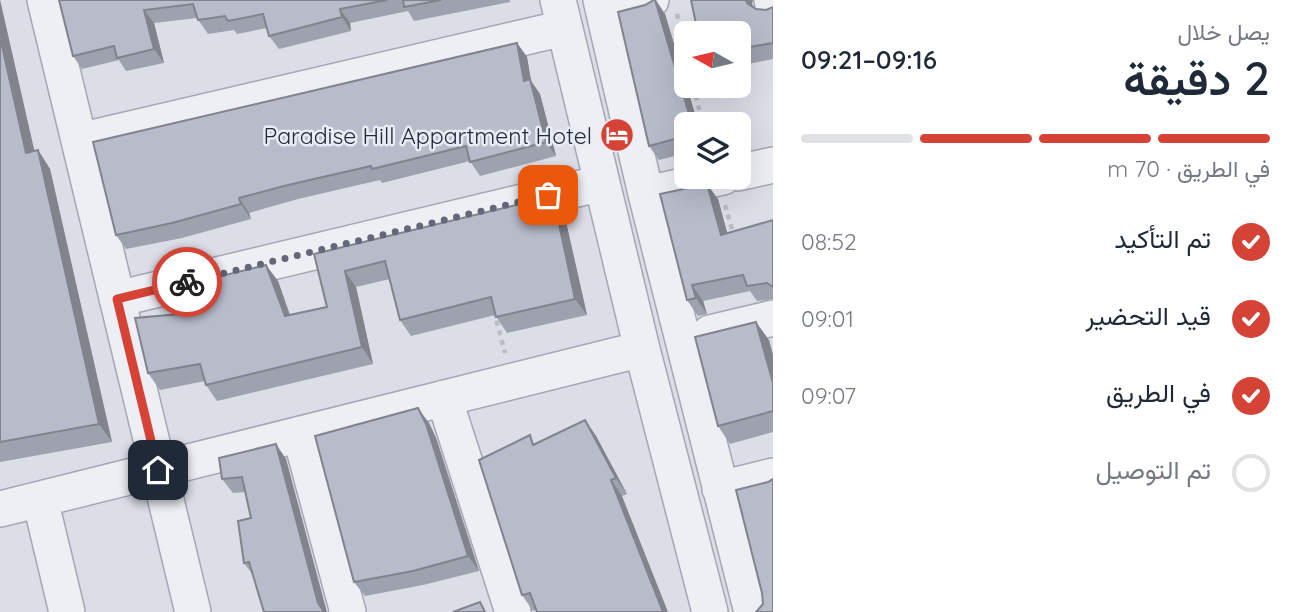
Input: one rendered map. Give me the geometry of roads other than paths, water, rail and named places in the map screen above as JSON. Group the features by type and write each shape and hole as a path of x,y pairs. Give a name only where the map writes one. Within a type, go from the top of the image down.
{"street":[{"path":"45,0 193,612"},
{"path":"664,4 603,5 646,194 752,612"},
{"path":"79,141 561,14 642,349 710,612"},
{"path":"751,170 773,165"},
{"path":"117,299 602,183"},
{"path":"646,194 674,188"},
{"path":"683,340 773,318"},
{"path":"0,509 642,349"},
{"path":"444,398 513,612"},
{"path":"659,413 699,405"},
{"path":"300,434 348,612"},
{"path":"720,489 773,476"},
{"path":"40,499 67,612"}],"place":[{"name":"Paradise Hill Appartment Hotel","path":"617,135"}]}
